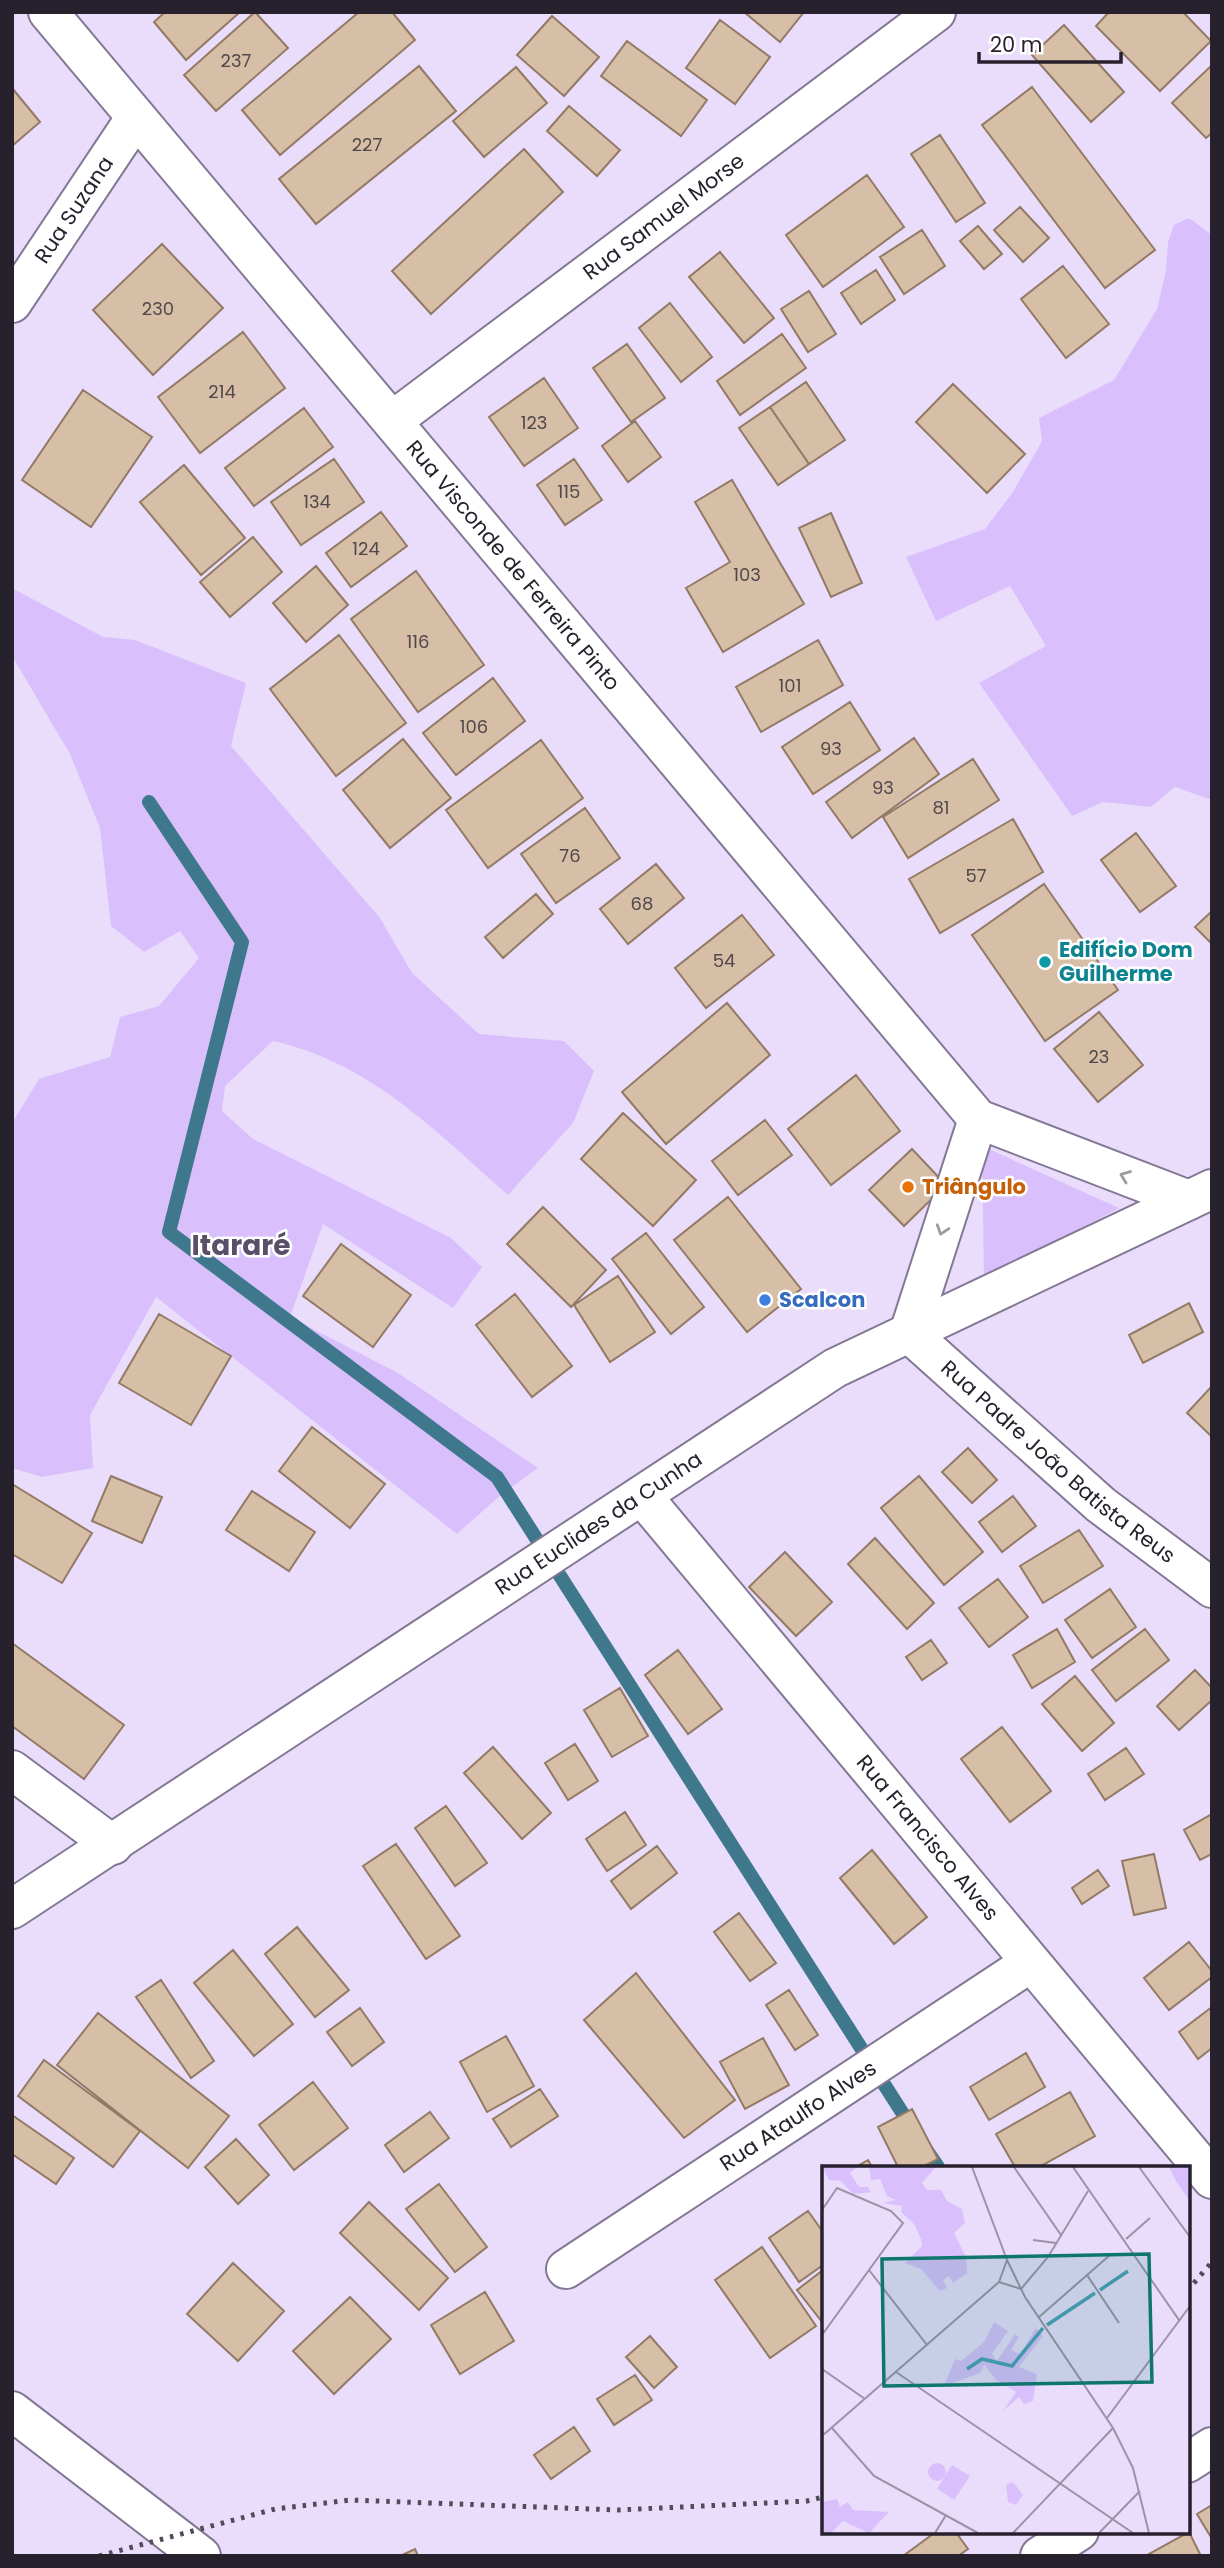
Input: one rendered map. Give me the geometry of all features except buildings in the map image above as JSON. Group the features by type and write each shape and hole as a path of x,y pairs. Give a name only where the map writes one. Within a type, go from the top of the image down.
{"street":[{"name":"Rua Visconde de Ferreira Pinto","path":"48,12 978,1119 1200,1195"},
{"name":"Rua Samuel Morse","path":"391,421 936,12"},
{"name":"Rua Suzana","path":"12,303 136,117"},
{"path":"909,1333 978,1119"},
{"name":"Rua Euclides da Cunha","path":"12,1909 643,1497 835,1368 1200,1195"},
{"name":"Rua Padre João Batista Reus","path":"909,1333 1101,1505 1212,1588"},
{"name":"Rua Francisco Alves","path":"643,1497 1212,2179"},
{"path":"12,1770 113,1845"},
{"name":"Rua Ataulfo Alves","path":"566,2269 1030,1963"},
{"path":"12,2411 201,2556"},
{"path":"1189,2462 1212,2447"},
{"path":"1040,2556 1076,2533"}],"shaded area":[{"path":"1189,218 1212,235 1212,800 1175,787 1151,807 1103,802 1072,816 979,683 1046,646 1010,586 936,621 906,557 985,529 1013,492 1042,441 1039,418 1114,380 1157,309 1166,271 1168,242 1174,225"},
{"path":"12,588 103,637 135,640 246,683 231,746 380,918 412,973 479,1034 564,1041 594,1071 573,1123 508,1195 400,1102 371,1082 308,1051 273,1041 225,1086 222,1111 253,1139 451,1238 482,1267 453,1308 323,1224 290,1317 398,1373 538,1468 503,1493 457,1534 156,1297 90,1415 93,1468 42,1477 12,1468 12,1123 39,1079 110,1057 120,1017 159,1006 199,958 180,931 144,952 111,926 100,828 70,754 12,656"},
{"path":"982,1146 1119,1208 984,1281"}],"waterway":[{"path":"149,802 242,942 169,1232 497,1477 912,2128"},
{"path":"923,2145 937,2166"}],"railway":[{"path":"1189,2289 1212,2262"},
{"path":"99,2556 275,2509 350,2500 618,2510 807,2501 822,2497"}],"place":[{"name":"Edifício Dom Guilherme","path":"1045,962"},
{"name":"Triângulo","path":"908,1187"},
{"name":"Scalcon","path":"765,1300"}],"district":[{"name":"Itararé","path":"241,1245"}]}
